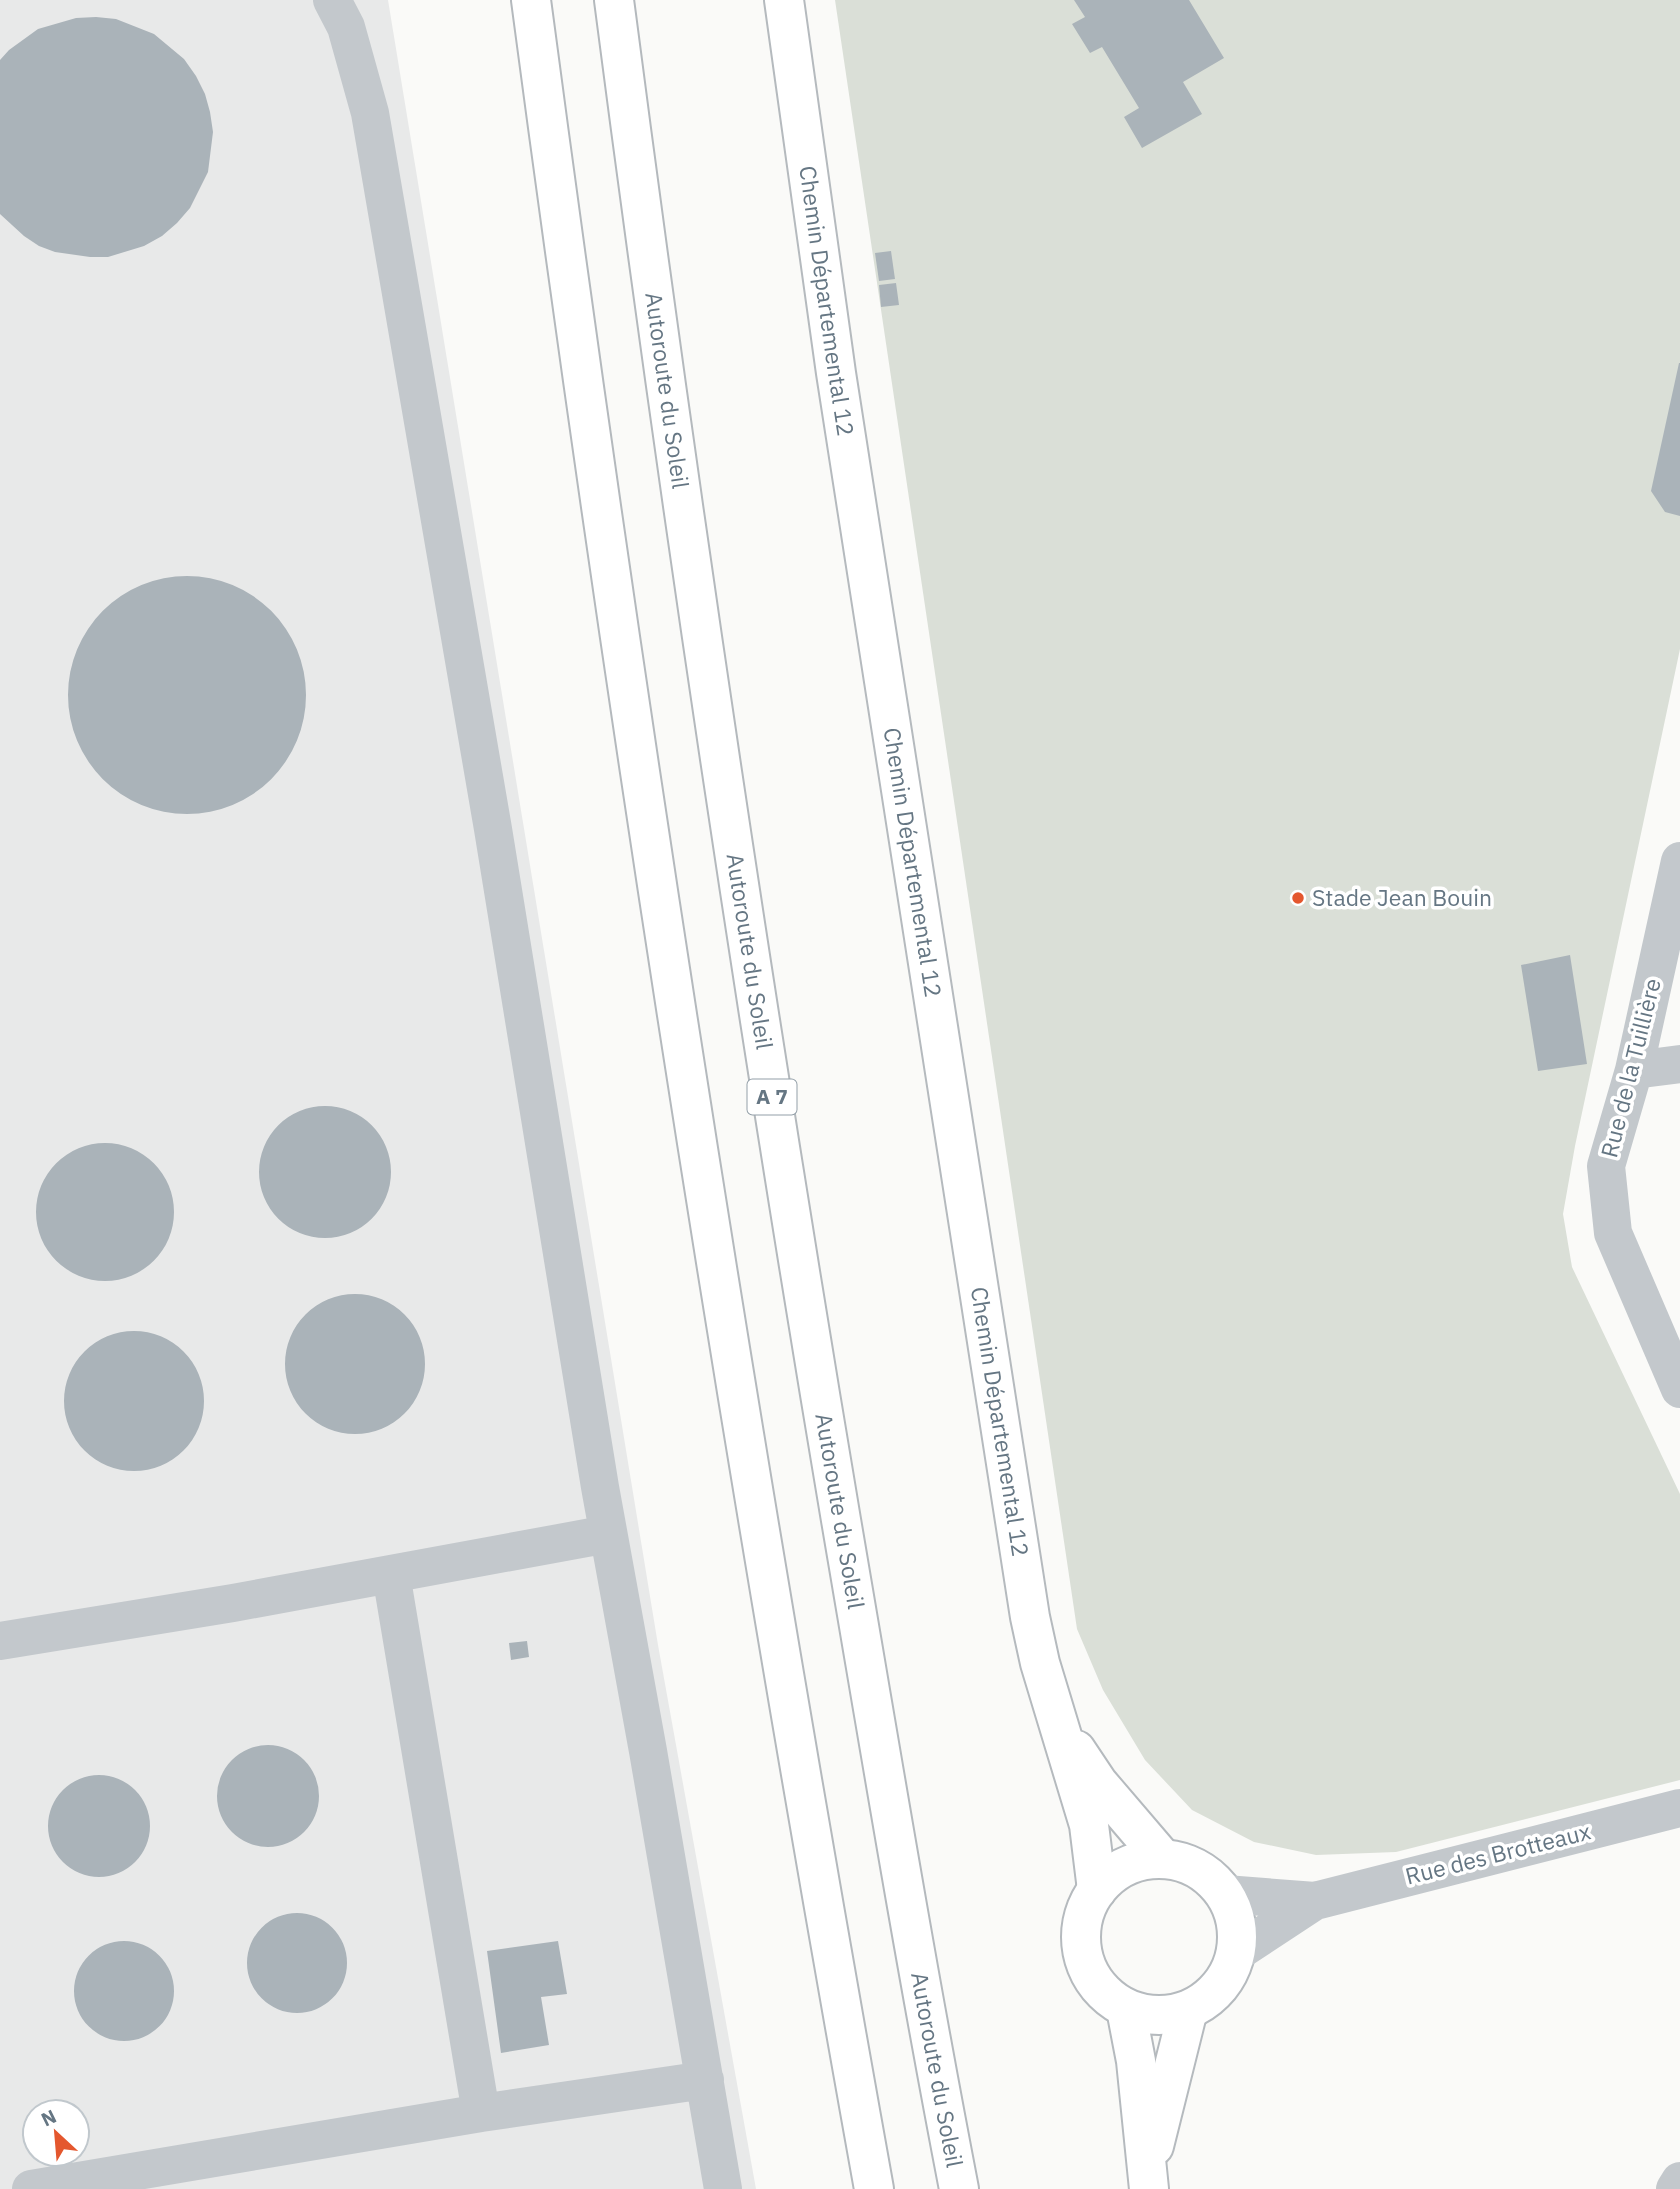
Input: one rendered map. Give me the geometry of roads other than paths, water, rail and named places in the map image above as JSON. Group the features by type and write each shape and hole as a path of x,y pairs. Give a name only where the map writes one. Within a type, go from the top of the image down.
{"main road":[{"path":"531,0 601,509 716,1266 874,2189"},
{"name":"Autoroute du Soleil","path":"614,0 681,487 804,1297 873,1708 959,2189"},
{"name":"Chemin Départemental 12","path":"784,0 836,373 1030,1617 1040,1663 1088,1825 1097,1889"},
{"name":"Chemin Départemental 12","path":"1057,1722 1098,1783 1163,1859"},
{"path":"1163,1859 1187,1864 1208,1876 1225,1894 1234,1912 1238,1932 1236,1953 1227,1977 1210,1997 1188,2010 1167,2015 1146,2015 1126,2008 1107,1996 1092,1978 1083,1956 1081,1933 1086,1910 1097,1889 1115,1872 1138,1861 1163,1859"},
{"path":"1126,2008 1136,2061 1148,2182"},
{"path":"1148,2182 1188,2010"}],"street":[{"path":"332,0 346,27 370,113 493,828 608,1534 723,2189"},
{"name":"Rue de la Tuillière","path":"1680,860 1633,1070 1606,1166 1613,1233 1680,1389"},
{"path":"1633,1070 1680,1064"},
{"path":"0,1641 233,1603 608,1534"},
{"path":"391,1574 481,2113"},
{"name":"Rue des Brotteaux","path":"1225,1894 1315,1901 1680,1808"},
{"name":"Rue des Brotteaux","path":"1236,1953 1315,1901"},
{"path":"32,2189 481,2113 705,2080"},
{"path":"1675,2189 1680,2180"}],"place":[{"name":"Stade Jean Bouin","path":"1298,898"}]}
